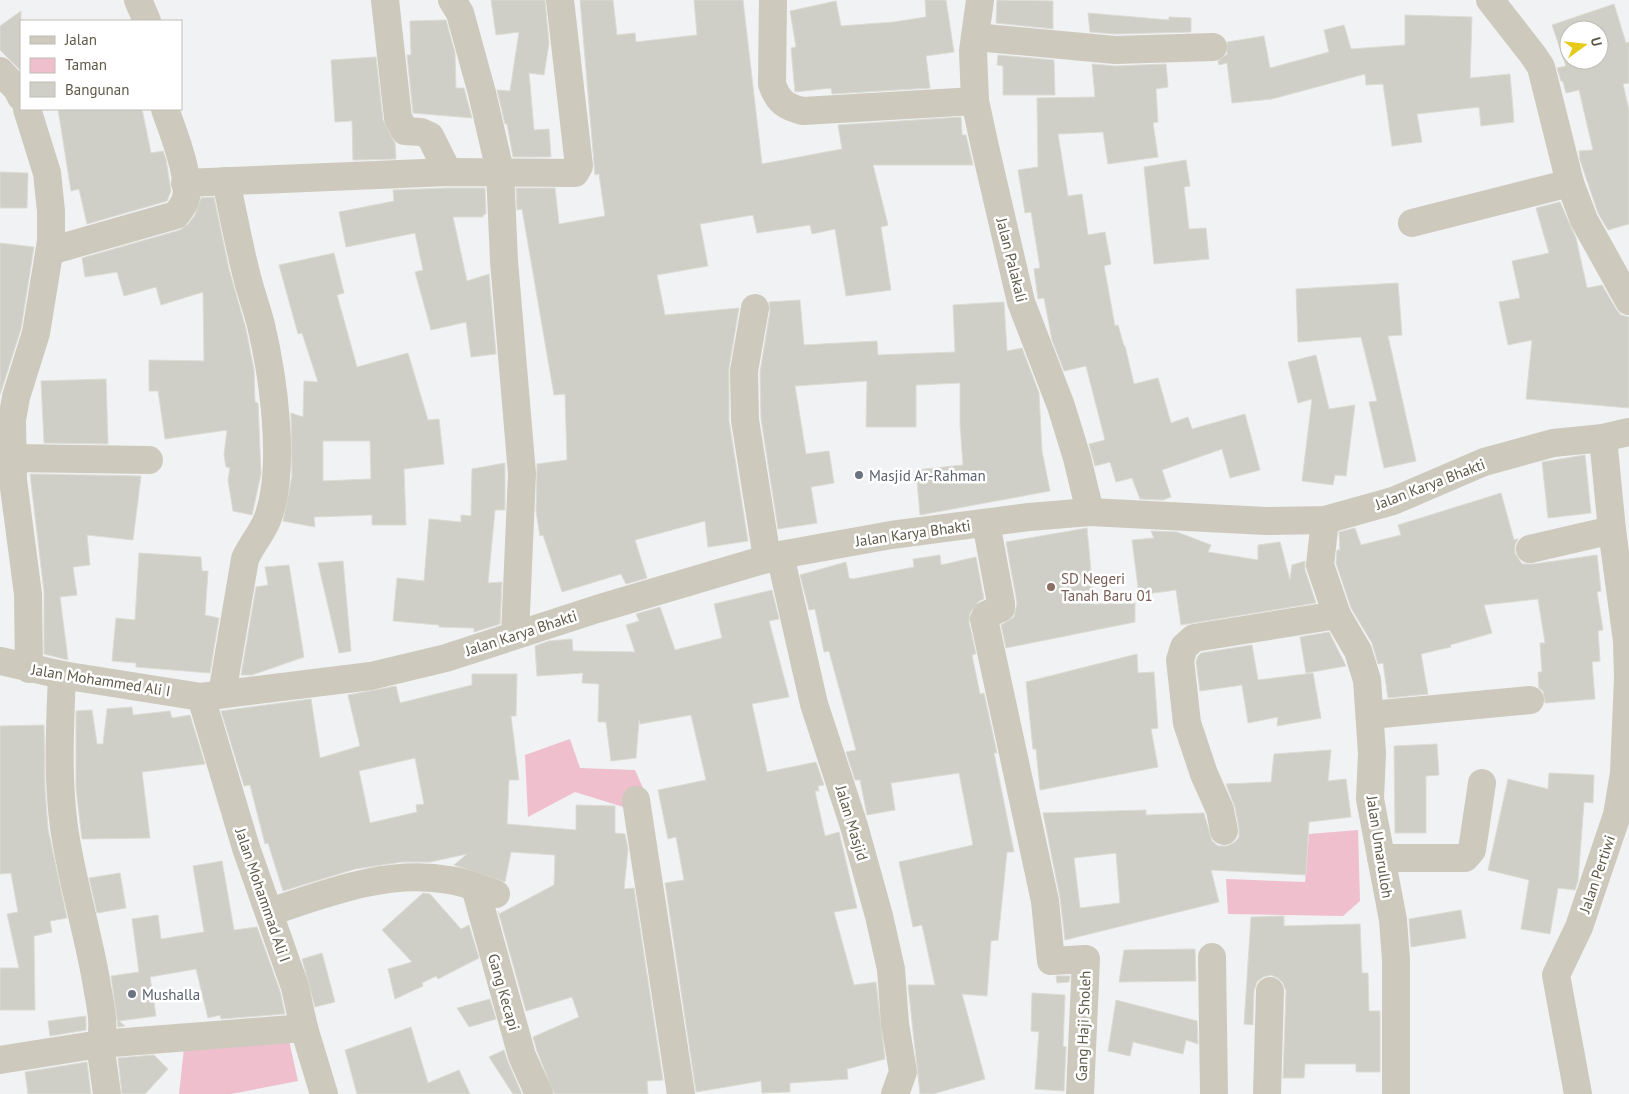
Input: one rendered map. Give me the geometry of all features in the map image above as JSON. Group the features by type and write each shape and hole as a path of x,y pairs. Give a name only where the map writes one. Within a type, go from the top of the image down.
{"street":[{"path":"386,0 398,118 405,131 421,132 430,136 448,172"},
{"path":"452,0 460,13 500,171 504,261 522,474 515,635"},
{"path":"185,183 448,172 500,171 572,174 577,172 579,166 560,0"},
{"path":"774,0 772,84 776,94 786,107 803,111 976,102"},
{"name":"Jalan Palakali","path":"980,0 975,38 976,102 1021,302 1061,406 1077,458 1090,512"},
{"path":"1490,0 1534,54 1541,67 1570,183 1594,241 1629,301"},
{"path":"975,38 1115,50 1213,47"},
{"path":"23,110 47,172 51,211 50,251 36,333 16,397 12,420 13,458 28,594 29,669"},
{"path":"50,251 176,215 186,200 185,183 180,150 165,110"},
{"path":"212,695 245,559 252,543 267,520 274,492 276,454 274,408 261,324 247,278 226,181"},
{"path":"1412,223 1570,183"},
{"name":"Jalan Masjid","path":"755,308 744,371 745,420 773,556 814,704 854,826 879,916 891,969 895,1024 903,1072 895,1094"},
{"name":"Jalan Karya Bhakti","path":"212,695 371,676 446,658 773,556 891,535 1090,512 1266,522 1325,520 1393,501 1484,462 1553,443 1603,438 1629,432"},
{"name":"Jalan Pertiwi","path":"1578,1094 1556,975 1579,927 1617,815 1626,773 1627,641 1612,530 1603,438"},
{"path":"13,458 149,460"},
{"name":"Jalan Umarulloh","path":"1325,520 1320,565 1337,615 1358,651 1367,680 1371,715 1370,799 1393,920 1396,960 1396,1094"},
{"name":"Gang Haji Sholeh","path":"986,523 1002,602 1001,608 986,615 984,619 1045,901 1051,961 1086,959 1080,1094"},
{"path":"1530,548 1612,530"},
{"path":"1224,831 1220,810 1204,774 1187,724 1180,660 1184,647 1194,638 1337,615"},
{"name":"Jalan Mohammed Ali I","path":"0,661 62,675 212,695"},
{"path":"62,675 60,779 63,818 100,1003 102,1035 100,1044 107,1094"},
{"name":"Jalan Mohammad Ali I","path":"212,695 246,848 295,987 304,1028 324,1094"},
{"path":"1371,715 1530,700"},
{"path":"1382,858 1465,858 1472,850 1482,783"},
{"path":"636,800 681,1094"},
{"name":"Gang Kecapi","path":"270,912 342,888 409,877 449,880 486,890 522,1056 539,1094"},
{"path":"1212,957 1214,1094"},
{"path":"1267,1094 1270,991"},
{"path":"0,1060 100,1044 304,1028"}],"green space":[{"path":"570,739 580,768 635,770 651,806 633,810 575,792 528,817 525,755"},
{"path":"1358,830 1360,901 1343,916 1228,914 1226,879 1305,882 1309,834"},
{"path":"288,1036 298,1081 231,1094 179,1094 184,1048"}],"building":[{"path":"491,0 545,0 549,43 544,75 529,73 534,130 549,129 551,157 513,157 507,124 505,124 497,90 510,91 519,32 496,35"},
{"path":"580,0 613,0 617,35 635,33 636,42 697,35 694,0 743,0 762,164 842,149 838,125 961,117 962,135 966,135 973,165 873,165 888,225 881,227 891,290 846,296 835,229 812,234 810,225 757,233 753,215 700,224 708,266 657,275 665,315 739,308 729,368 729,420 748,541 708,547 705,521 635,540 647,578 626,584 621,574 562,592 543,535 540,536 536,511 537,464 567,460 565,394 554,395 522,209 517,210 516,188 555,188 559,224 605,216 599,174 595,175"},
{"path":"925,0 946,0 954,52 926,56 930,88 832,94 831,88 795,92 791,48 796,47 790,11 836,1 841,26 894,22 926,17"},
{"path":"997,0 1053,1 1053,29 996,23"},
{"path":"1614,4 1626,43 1629,42 1629,83 1623,84 1629,110 1629,224 1608,230 1598,213 1580,160 1579,151 1593,150 1579,90 1566,93 1557,68 1559,68 1559,70 1609,70 1609,20 1567,20"},
{"path":"21,11 20,70 0,50 0,26"},
{"path":"1088,13 1169,20 1169,17 1191,18 1191,32 1115,34 1090,32"},
{"path":"1405,15 1472,17 1470,78 1510,74 1514,122 1481,126 1479,107 1417,114 1422,142 1392,146 1383,84 1366,85 1365,74 1272,99 1232,103 1227,63 1219,65 1218,61 1227,54 1227,42 1264,36 1270,68 1329,52 1324,30 1344,25 1351,49 1405,45"},
{"path":"446,20 455,53 456,88 464,88 472,118 413,113 407,55 411,55 410,21"},
{"path":"1559,23 1559,46 1552,25"},
{"path":"998,55 1054,60 1055,95 1003,95 1003,66 997,65"},
{"path":"376,57 383,120 395,143 396,159 353,160 352,121 335,122 331,60"},
{"path":"1092,64 1115,66 1166,64 1168,87 1156,89 1158,122 1153,123 1158,157 1108,164 1103,132 1058,134 1068,196 1082,194 1088,235 1105,232 1111,264 1104,266 1115,326 1118,325 1125,346 1134,384 1158,378 1171,423 1188,417 1192,429 1245,414 1260,470 1230,478 1222,449 1162,470 1171,497 1163,500 1140,499 1132,478 1116,482 1110,462 1095,466 1089,444 1105,440 1086,366 1064,371 1052,340 1044,298 1038,299 1034,269 1040,268 1031,212 1025,213 1018,170 1038,167 1037,98 1095,97"},
{"path":"58,110 142,110 151,153 163,151 166,159 171,191 167,201 87,224 79,189 71,191"},
{"path":"1186,160 1190,186 1184,187 1189,229 1206,228 1209,259 1154,264 1144,167"},
{"path":"0,172 28,173 27,208 0,208"},
{"path":"485,188 486,214 483,217 453,217 467,281 489,274 496,354 471,357 466,322 431,330 415,272 423,270 415,233 346,247 339,212 394,201 393,190"},
{"path":"214,197 229,269 246,329 254,370 255,402 258,403 261,474 252,515 233,511 228,480 230,468 226,467 224,455 227,430 165,439 158,391 149,391 149,360 204,361 203,292 161,305 156,287 124,296 117,272 85,277 82,258 180,230 195,215 201,198"},
{"path":"1560,202 1576,238 1587,288 1602,285 1621,315 1629,317 1629,408 1526,399 1532,340 1508,345 1499,302 1520,298 1512,261 1549,253 1536,208"},
{"path":"0,243 34,247 21,329 0,395"},
{"path":"334,253 344,293 337,295 357,367 408,353 428,420 439,419 444,464 404,469 406,525 372,525 372,515 314,517 315,527 283,521 292,476 291,413 303,417 304,381 318,382 302,333 298,334 279,265","holes":["323,441 370,441 371,479 323,481"]},
{"path":"1398,283 1402,335 1388,336 1416,461 1384,468 1369,402 1377,401 1361,337 1298,342 1296,289"},
{"path":"800,300 804,345 877,341 878,355 955,352 953,305 1004,302 1007,351 1022,348 1039,393 1042,451 1050,491 920,515 916,470 963,465 960,383 916,385 916,427 866,427 867,381 795,386 806,454 829,451 834,483 811,487 817,523 778,529 761,419 760,372 770,311 769,302"},
{"path":"1316,355 1329,409 1355,405 1346,476 1335,475 1333,485 1302,481 1312,399 1298,403 1288,362"},
{"path":"106,379 108,444 44,443 41,381"},
{"path":"1585,455 1591,513 1548,518 1542,462"},
{"path":"505,463 505,510 495,510 488,583 502,582 500,624 474,632 474,628 439,627 439,625 393,621 397,578 424,581 429,519 461,522 461,515 471,516 472,469"},
{"path":"30,474 141,476 133,540 87,535 90,565 73,567 77,595 60,597 68,660 44,654 44,592"},
{"path":"1501,493 1514,540 1518,539 1515,545 1515,553 1522,564 1597,555 1601,591 1597,592 1603,630 1598,631 1600,661 1592,662 1595,699 1545,703 1543,691 1539,688 1538,672 1542,672 1540,643 1545,643 1538,599 1484,605 1492,633 1450,645 1451,647 1421,654 1428,694 1388,698 1383,663 1378,664 1372,643 1351,608 1336,563 1337,550 1340,550 1339,532 1355,528 1361,545 1401,535 1398,525"},
{"path":"1087,528 1094,604 1135,603 1135,622 1006,648 1001,625 1014,617 1017,603 1006,542"},
{"path":"1151,531 1177,532 1211,545 1208,552 1258,560 1258,545 1280,542 1290,580 1292,565 1305,561 1305,570 1316,603 1181,625 1176,590 1139,595 1132,540 1154,538"},
{"path":"139,553 201,557 202,571 208,571 205,615 219,618 210,673 136,667 136,663 112,661 116,618 135,620"},
{"path":"940,555 941,565 976,557 984,599 979,601 970,613 969,622 976,654 972,655 980,694 984,693 997,753 994,753 1014,852 1007,852 998,940 991,941 987,996 962,994 985,1079 933,1094 920,1094 908,985 935,985 922,925 913,927 899,862 973,845 959,773 891,783 895,810 867,815 860,780 855,780 846,752 856,750 829,651 824,652 815,609 809,610 800,575 846,562 849,578 853,579 914,567 913,559"},
{"path":"343,561 351,651 339,653 318,563"},
{"path":"289,565 304,657 252,675 241,675 256,587 268,585 265,567"},
{"path":"772,590 779,619 769,621 789,697 752,704 767,772 816,762 824,785 818,786 819,791 815,791 825,836 839,832 857,908 834,912 854,985 876,982 885,1059 847,1069 848,1079 790,1083 790,1092 762,1093 761,1081 696,1092 665,883 684,880 676,837 668,839 658,790 706,780 691,715 640,724 639,720 636,758 611,761 606,722 598,722 599,684 582,683 583,673 537,676 535,646 549,641 572,639 573,651 635,652 626,625 639,621 636,614 660,607 675,650 722,638 714,604"},
{"path":"1329,632 1346,666 1306,673 1300,637"},
{"path":"1252,645 1258,680 1313,673 1321,718 1277,726 1278,717 1248,723 1242,685 1200,691 1196,662 1201,653"},
{"path":"1137,654 1138,673 1154,672 1158,728 1151,729 1158,767 1040,790 1036,749 1033,749 1026,682"},
{"path":"472,674 517,674 516,716 511,716 519,780 509,780 507,824 576,830 576,805 615,806 615,833 625,834 628,849 624,889 634,888 663,1080 647,1081 648,1094 554,1094 537,1051 533,1037 579,1017 572,997 526,1011 498,911 499,914 554,885 555,855 511,852 505,882 454,865 467,854 430,862 402,862 355,869 283,891 268,843 265,844 250,785 244,786 221,711 311,699 320,758 360,746 348,695 396,686 400,703 472,685","holes":["415,758 424,804 416,805 417,812 370,823 359,771"]},
{"path":"132,707 133,715 170,711 172,718 190,715 205,764 142,772 150,838 82,839 76,788 76,711 92,710 97,744 103,744 107,709"},
{"path":"44,725 48,829 67,918 50,921 52,932 34,936 35,1010 0,1010 0,968 19,968 7,914 18,912 11,873 0,874 0,726"},
{"path":"1437,744 1439,775 1426,776 1426,833 1395,833 1394,746"},
{"path":"1331,750 1328,781 1346,779 1351,817 1309,822 1306,875 1211,870 1219,902 1065,940 1060,898 1043,813 1146,810 1146,815 1204,813 1212,841 1218,846 1227,846 1235,842 1239,837 1239,829 1235,807 1226,784 1271,782 1274,754","holes":["1116,853 1120,903 1080,908 1074,858"]},
{"path":"1549,773 1594,775 1593,803 1584,802 1578,881 1575,890 1558,888 1550,934 1521,929 1529,880 1488,870 1508,779 1548,789"},
{"path":"222,861 234,930 257,927 280,991 285,1014 221,1019 220,1015 208,1018 196,969 150,977 156,1016 119,1021 125,1026 118,1027 111,976 139,972 132,919 158,915 161,939 204,932 193,866"},
{"path":"120,873 126,908 97,913 89,878"},
{"path":"423,893 430,894 461,929 469,925 479,958 438,979 436,976 422,983 423,986 395,999 388,969 412,962 382,930"},
{"path":"1461,910 1466,938 1411,947 1409,919"},
{"path":"1284,916 1284,926 1360,924 1362,973 1368,973 1369,1011 1380,1011 1380,1072 1356,1072 1356,1064 1305,1064 1304,1078 1283,1078 1286,991 1283,983 1271,975 1263,977 1257,982 1254,991 1253,1025 1244,1024 1251,917"},
{"path":"1195,949 1196,981 1119,982 1124,950"},
{"path":"322,953 335,1002 315,1007 302,959"},
{"path":"1056,976 1070,976 1069,982 1057,983"},
{"path":"1032,993 1065,995 1063,1046 1066,1047 1064,1091 1035,1089 1039,1032 1031,1031"},
{"path":"490,999 496,1019 469,1027 457,1008"},
{"path":"1116,1000 1197,1021 1198,1044 1186,1040 1183,1054 1133,1042 1130,1056 1108,1051"},
{"path":"86,1016 86,1030 50,1036 48,1021"},
{"path":"411,1027 428,1083 459,1070 470,1094 357,1094 345,1050"},
{"path":"504,1050 522,1094 513,1094 489,1057"},
{"path":"154,1055 168,1069 145,1094 122,1094 118,1058"},
{"path":"87,1062 91,1094 28,1094 25,1072"}],"place":[{"name":"Masjid Ar-Rahman","path":"859,475"},
{"name":"SD Negeri Tanah Baru 01","path":"1051,587"},
{"name":"Mushalla","path":"132,994"}]}
